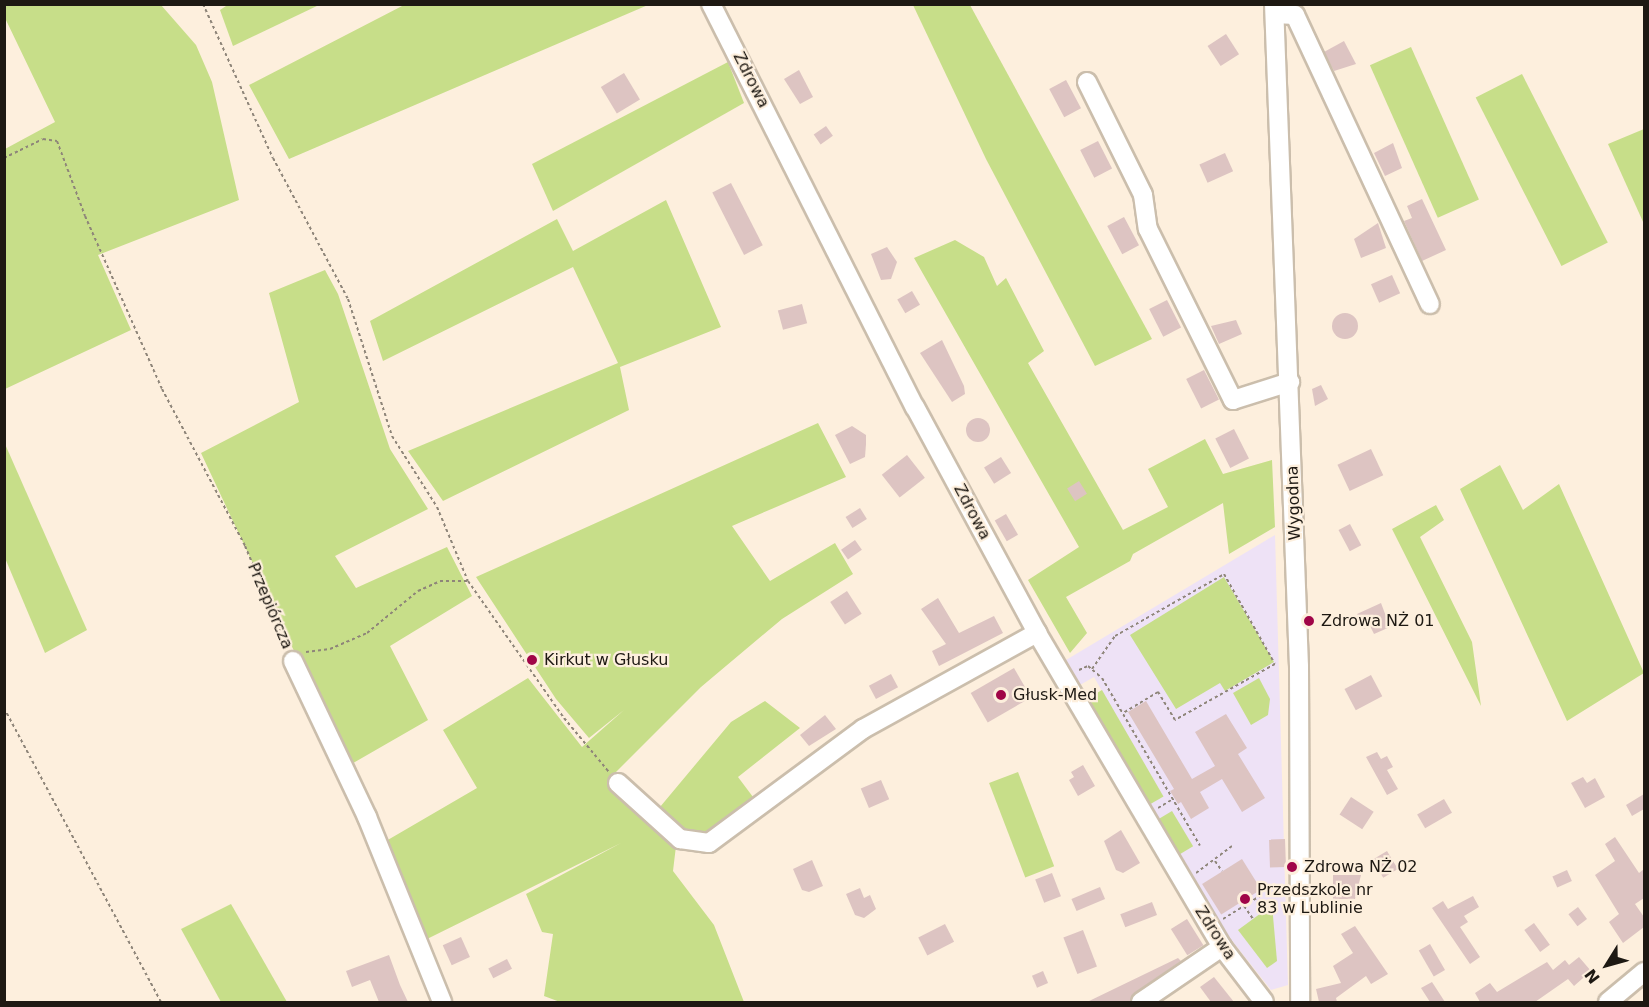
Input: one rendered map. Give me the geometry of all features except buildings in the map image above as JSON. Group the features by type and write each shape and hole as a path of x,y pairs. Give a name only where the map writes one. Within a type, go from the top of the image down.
{"street":[{"name":"Zdrowa","path":"711,4 915,407 1036,633 1222,947 1263,1002"},
{"path":"1275,9 1295,15 1430,304"},
{"name":"Wygodna","path":"1275,9 1290,382 1300,718 1300,1002"},
{"path":"1087,82 1143,195 1148,229 1233,400 1290,382"},
{"path":"618,783 680,839 709,843 863,729 1036,633"},
{"name":"Przepiórcza","path":"293,661 367,817 442,1002"},
{"path":"1141,1002 1222,947"},
{"path":"1608,1002 1644,972"}],"path":[{"path":"203,4 273,158 348,299 393,436 437,507 468,580 564,718 618,783"},
{"name":"Przepiórcza","path":"4,158 43,139 57,141 85,216 162,389 244,546 293,661"},
{"path":"1092,669 1115,636 1224,574 1275,664 1174,720 1158,692 1122,713"},
{"path":"293,661 304,652 330,649 367,633 418,591 440,581 468,580"},
{"path":"1069,676 1088,666 1092,669 1122,713 1200,846"},
{"path":"4,708 161,1002"},
{"path":"1153,811 1173,799"},
{"path":"1191,876 1215,861 1232,846"},
{"path":"1215,861 1222,871"},
{"path":"1218,922 1263,894"},
{"path":"1244,906 1253,919"}],"shaded area":[{"path":"1275,535 1288,985 1271,990 1218,923 1088,699 1102,691 1094,677 1080,685 1066,660"}],"green space":[{"path":"5,4 161,5 196,45 212,82 239,200 98,255 131,330 5,389 5,149 55,122 5,18"},
{"path":"229,4 319,5 233,46 220,10"},
{"path":"404,5 648,5 289,159 249,85"},
{"path":"913,5 970,5 1152,339 1095,366 986,159"},
{"path":"1411,47 1479,200 1438,218 1370,65"},
{"path":"728,62 744,103 553,211 532,164"},
{"path":"1522,74 1608,242 1561,266 1476,98"},
{"path":"1644,129 1644,224 1608,144"},
{"path":"666,200 721,327 620,367 629,410 443,501 408,451 618,363 573,267 383,361 370,321 557,219 573,251"},
{"path":"955,240 984,257 997,286 1006,278 1044,351 1028,363 1123,530 1168,507 1148,469 1205,439 1223,474 1272,460 1275,527 1229,554 1223,503 1133,554 1130,561 1066,597 1087,633 1070,653 1028,580 1079,547 914,258"},
{"path":"325,270 338,294 390,449 428,509 335,556 356,588 447,547 472,596 390,646 428,720 348,766 201,453 299,402 269,293"},
{"path":"818,423 846,477 732,526 770,581 835,543 853,574 782,619 701,687 608,780 676,846 673,871 714,925 744,1002 560,1002 544,996 553,934 542,932 526,894 621,843 425,940 386,841 477,788 443,730 528,678 582,747 624,710 589,738 556,699 476,577"},
{"path":"5,444 87,630 45,653 5,558"},
{"path":"1500,465 1523,510 1559,484 1644,673 1567,721 1460,489"},
{"path":"1436,505 1444,520 1420,537 1472,642 1481,706 1392,529"},
{"path":"1224,577 1274,662 1225,691 1220,683 1176,709 1130,635"},
{"path":"1259,678 1270,699 1268,715 1251,725 1233,693"},
{"path":"1102,690 1164,797 1149,805 1087,698"},
{"path":"765,701 800,728 738,777 756,801 702,836 690,833 660,807 731,722"},
{"path":"1018,772 1054,866 1025,877 989,783"},
{"path":"1172,811 1193,846 1179,855 1157,820"},
{"path":"231,904 287,1002 221,1002 181,929"},
{"path":"1272,905 1277,961 1267,968 1238,930"}],"place":[{"name":"Zdrowa NŻ 01","path":"1309,621"},
{"name":"Kirkut w Głusku","path":"532,660"},
{"name":"Głusk-Med","path":"1001,695"},
{"name":"Zdrowa NŻ 02","path":"1292,867"},
{"name":"Przedszkole nr 83 w Lublinie","path":"1245,899"}]}
